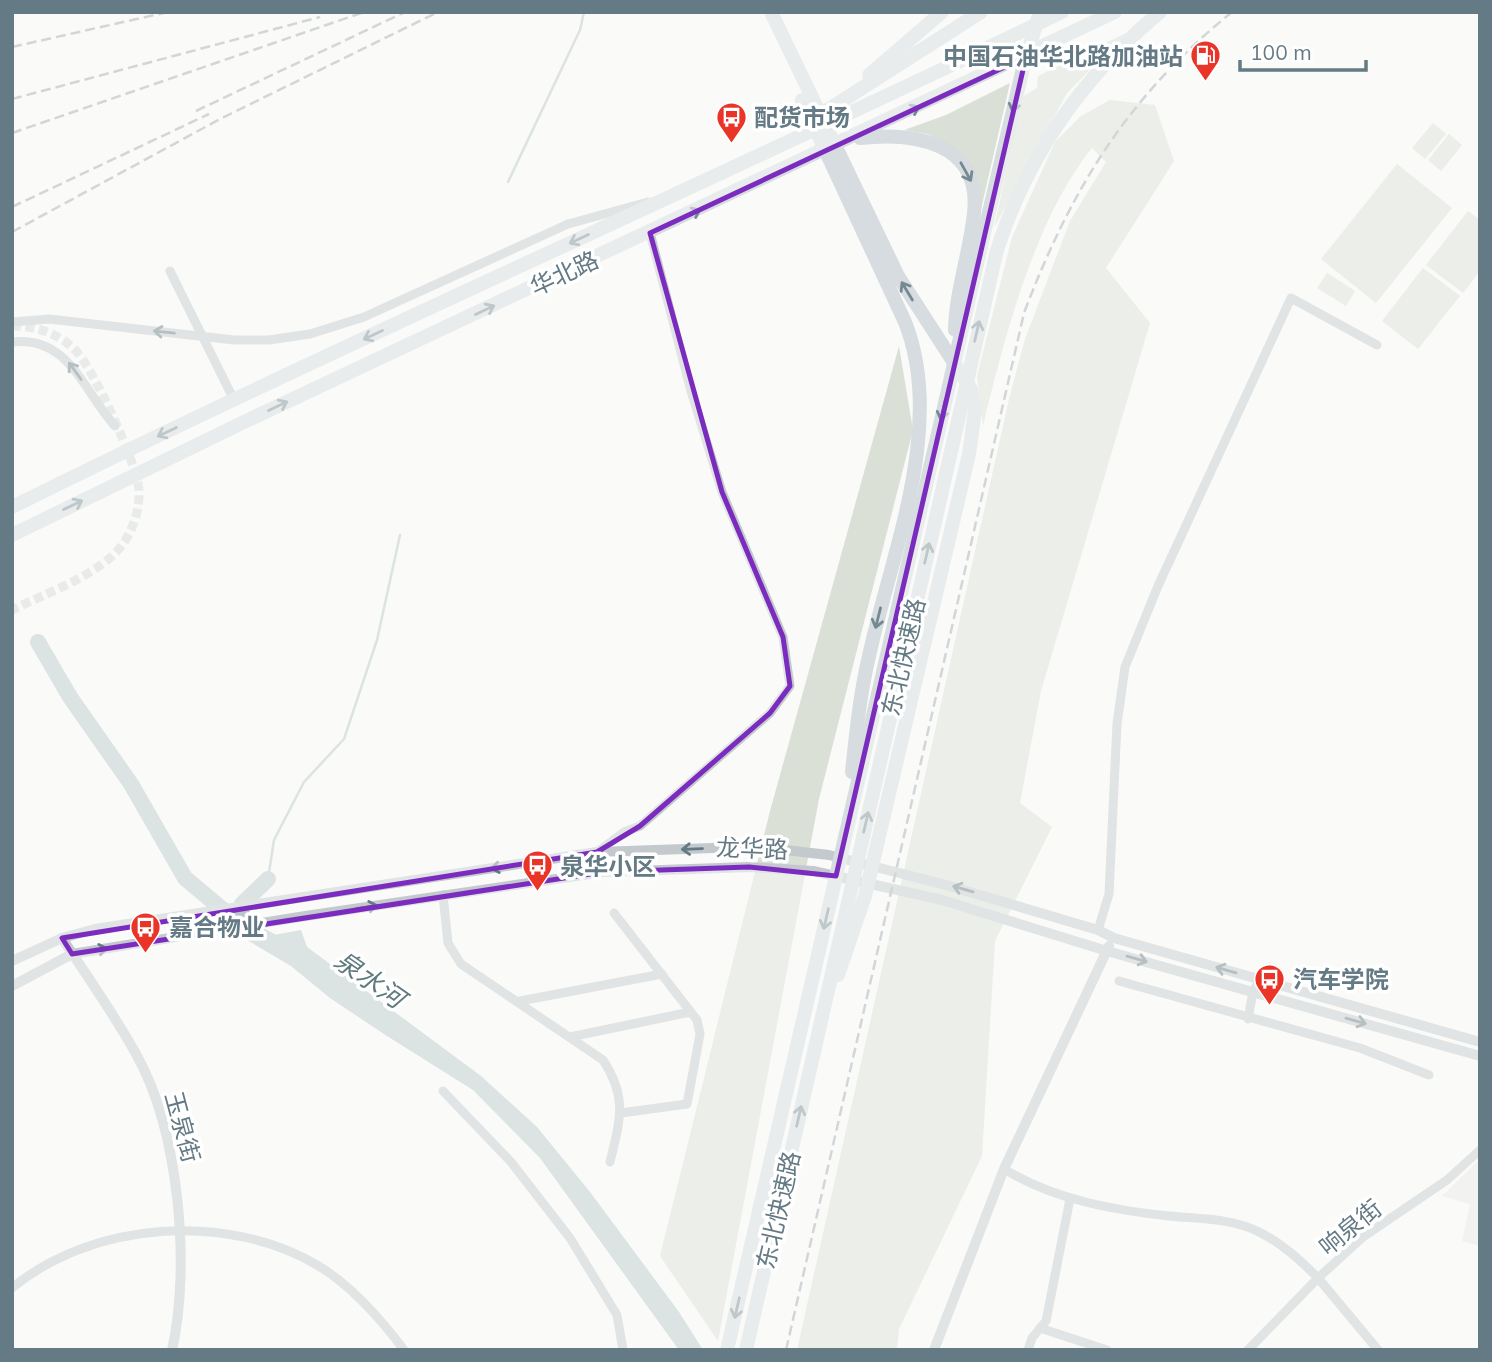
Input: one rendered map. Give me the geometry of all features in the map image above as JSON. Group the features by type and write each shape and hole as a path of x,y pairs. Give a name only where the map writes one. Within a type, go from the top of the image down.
{"highway":[{"path":"842,100 942,12"},
{"path":"753,161 842,100 981,12"},
{"name":"东北快速路","path":"727,1350 986,225 1024,64 1040,12"},
{"name":"华北路","path":"12,507 673,195 753,161 1062,12"},
{"name":"华北路","path":"12,535 246,421 1115,12"},
{"name":"东北快速路","path":"746,1350 1000,240 1025,178 1057,122 1108,59 1160,12"},
{"path":"769,14 898,276 966,377 975,410 971,446 857,923 820,1022"},
{"path":"769,14 911,337 919,369 922,405 919,443 863,684 848,822"},
{"path":"838,144 877,136 917,138 942,146 966,171 974,193 974,212 956,300 955,359"}],"street":[{"path":"12,322 49,320 217,338 269,340 329,329 568,224 673,195"},
{"path":"597,852 650,817 770,713 790,686 783,637 722,492 691,391 650,233"},
{"path":"170,271 234,400"},
{"path":"1098,930 1109,894 1117,724 1125,667 1158,586 1291,298 1377,345"},
{"path":"12,342 41,343 62,354 115,426"},
{"name":"龙华路","path":"12,961 62,938 95,929 597,852 743,847 829,855 1029,908 1098,930 1114,938 1480,1042"},
{"name":"龙华路","path":"12,986 72,954 299,917 603,872 749,867 813,871 885,886 1480,1056"},
{"path":"443,895 448,943 461,964 603,1060 614,1077 621,1099 621,1113 610,1162"},
{"path":"614,913 690,1012 700,1034 687,1104 621,1113"},
{"name":"玉泉街","path":"62,938 138,1056 148,1080 178,1189 181,1230 180,1316 172,1350"},
{"path":"934,1350 1004,1169 1114,938"},
{"path":"520,1002 662,974"},
{"path":"1248,1019 1253,992 1260,979"},
{"path":"1119,981 1360,1048 1429,1075"},
{"path":"570,1037 690,1012"},
{"path":"443,1091 511,1162 570,1238 617,1315 623,1350"},
{"name":"响泉街","path":"1378,1350 1318,1278 1363,1237 1447,1180 1480,1150"},
{"path":"1004,1169 1031,1185 1070,1199 1163,1215 1236,1223 1258,1231 1291,1251 1318,1278 1248,1350"},
{"path":"1028,1350 1046,1321 1070,1199"},
{"path":"12,1288 80,1249 122,1235 181,1230 276,1244 317,1265 347,1285 404,1350"},
{"path":"1040,1328 1107,1350"}],"highlighted area":[{"path":"1026,57 836,876 749,867 603,872 72,954 62,938 597,852 640,826 770,713 790,686 783,637 722,492 650,233"}],"shaded area":[{"path":"1126,33 1067,93 994,228 1022,97 1037,88 1038,76"},
{"path":"1010,83 979,218 980,196 945,142 928,134 904,130 946,115"},
{"path":"1110,100 1155,105 1174,161 1106,268 1150,323 1041,691 1020,803 1052,827 995,941 982,1156 899,1329 897,1350 797,1350 1009,399 1025,339 1070,221 1106,162 1092,148 1072,176 1038,244 1012,318 983,426 977,376 1012,237 1055,142 1081,116"},
{"path":"1433,123 1446,134 1425,159 1412,148"},
{"path":"1449,134 1462,145 1441,171 1428,160"},
{"path":"1397,164 1452,208 1376,303 1321,259"},
{"path":"1468,211 1480,220 1480,271 1463,293 1426,265"},
{"path":"1423,268 1460,296 1418,349 1382,321"},
{"path":"1327,273 1355,291 1346,306 1317,288"},
{"path":"899,346 913,430 819,799 718,1341 660,1256 770,811"},
{"name":"泉水河","path":"301,930 307,947 481,1076 537,1127 590,1192 679,1312 703,1350 679,1350 540,1158 473,1090 330,998 291,966 247,940"},
{"path":"1480,1159 1480,1246 1462,1241 1470,1204 1442,1196"}],"waterway":[{"path":"508,182 580,30 584,12"},
{"path":"268,879 274,840 304,782 344,739 377,640 400,535"},
{"name":"泉水河","path":"38,642 70,697 131,784 185,878 241,925 280,946"},
{"path":"241,918 242,904 268,879"}],"tunnel":[{"path":"12,326 30,327 54,335 75,350 83,360 123,439 139,490 131,529 116,552 104,563 74,581 12,610"}],"railway":[{"path":"12,47 168,12"},
{"path":"12,133 364,12"},
{"path":"196,111 405,12"},
{"path":"12,232 220,119 438,12"},
{"path":"786,1350 1024,313 1062,225 1107,148 1133,111 1162,77 1232,12"},
{"path":"12,99 320,17"},
{"path":"12,207 209,114"}],"place":[{"name":"中国石油华北路加油站","path":"1206,83"},
{"name":"配货市场","path":"731,144"},
{"name":"泉华小区","path":"537,893"},
{"name":"嘉合物业","path":"146,954"},
{"name":"汽车学院","path":"1270,1006"}]}
